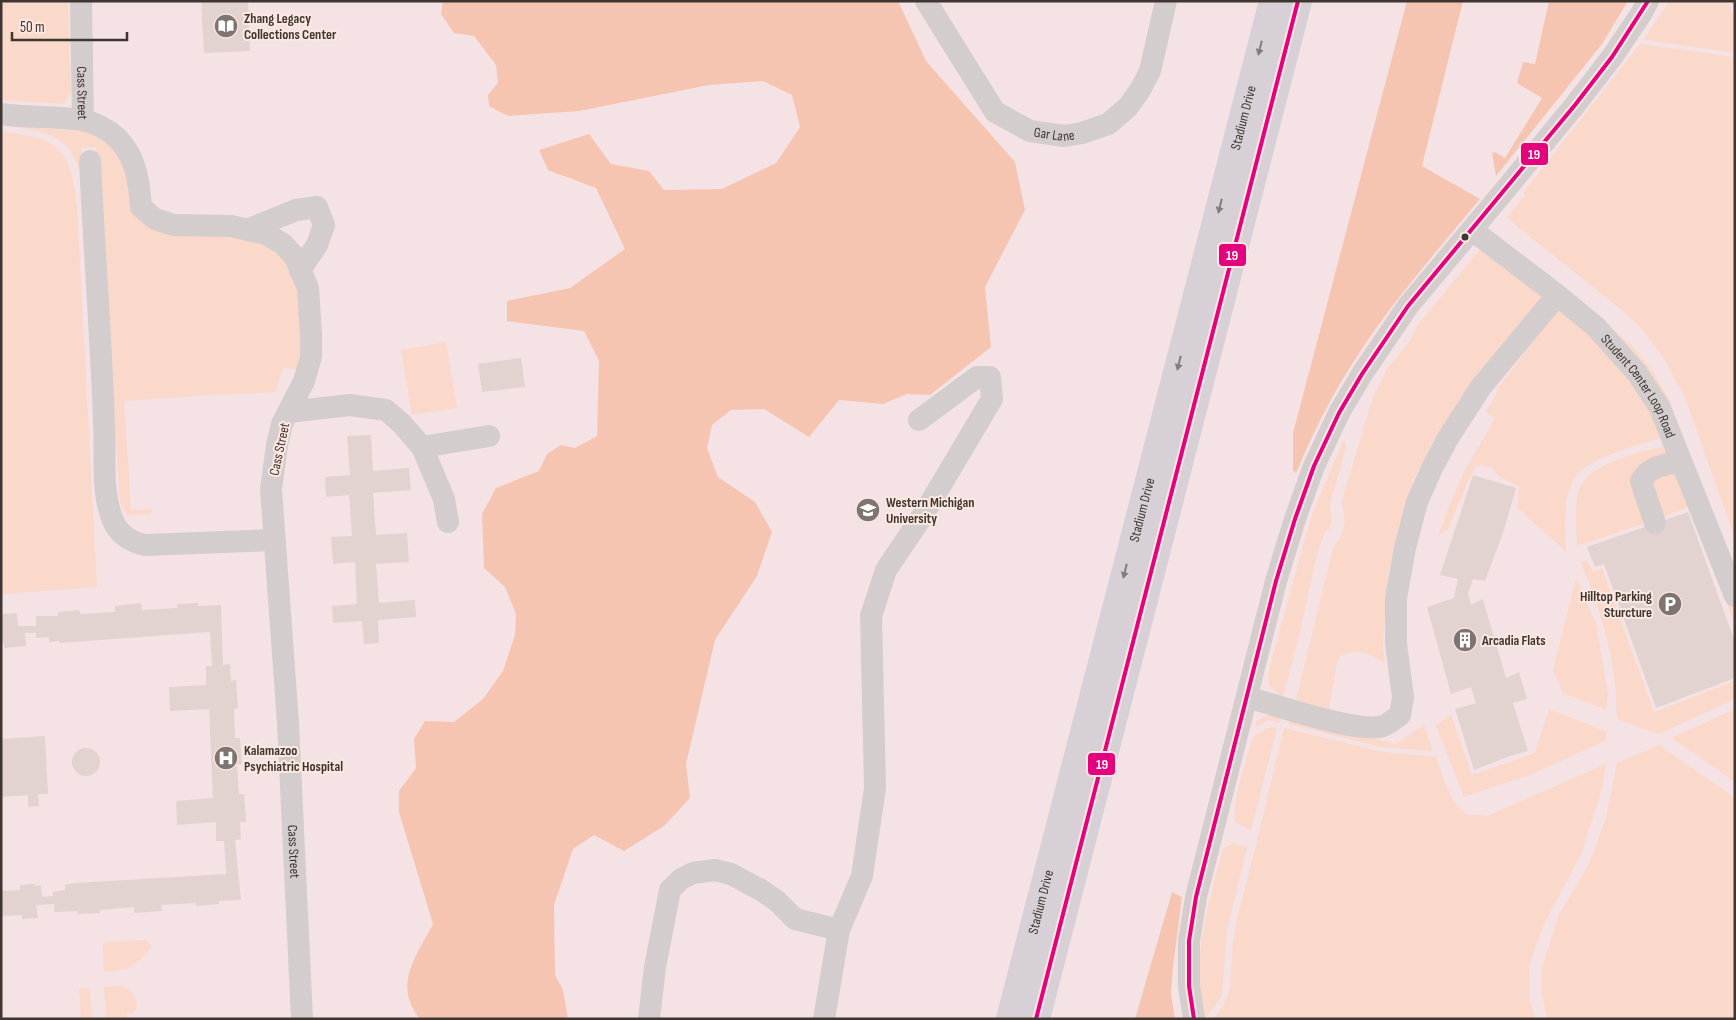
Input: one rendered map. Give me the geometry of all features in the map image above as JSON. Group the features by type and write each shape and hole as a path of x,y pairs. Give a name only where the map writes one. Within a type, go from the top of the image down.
{"main road":[{"name":"Stadium Drive","path":"1010,1019 1272,1"},
{"name":"Stadium Drive","path":"1036,1019 1298,1"}],"street":[{"name":"Cass Street","path":"81,1 83,120 109,132 122,142 130,154 138,175 141,207 155,219 174,226 231,226 266,234 282,244 295,258 308,288 311,357 304,381 282,424 271,489 289,732 302,1019"},
{"name":"Gar Lane","path":"926,1 995,112 1030,131 1064,136 1082,133 1108,124 1128,107 1150,71 1166,1"},
{"path":"1194,1019 1189,986 1189,941 1196,897 1276,581 1294,519 1314,466 1339,414 1362,374 1408,306 1612,57 1648,1"},
{"path":"1,114 83,120"},
{"path":"90,161 106,486 111,515 116,526 123,536 133,542 145,545 274,540"},
{"path":"247,230 296,210 317,207 324,225 317,245 300,270"},
{"name":"Student Center Loop Road","path":"1472,230 1596,327 1637,373 1660,408 1735,596"},
{"path":"1248,697 1288,710 1358,727 1383,726 1400,715 1403,697 1396,644 1396,598 1405,548 1417,502 1448,438 1481,387 1554,299 1556,294"},
{"path":"824,1019 839,930 862,876 875,788 872,616 886,570 923,515 992,398 990,376 977,377 919,420"},
{"path":"288,412 350,405 386,410 402,424 422,447 444,499 448,522"},
{"path":"422,447 489,436"},
{"path":"1655,523 1641,481 1644,474 1651,469 1681,461"},
{"path":"649,1019 655,967 670,890 687,876 715,870 731,874 777,901 795,919 839,930"}],"shaded area":[{"name":"Western Michigan University","path":"1,1 1735,1 1735,1019 1,1019"},
{"path":"1,1 68,1 71,92 63,104 1,100"},
{"path":"443,1 898,1 926,61 1015,162 1025,210 985,287 991,347 930,395 907,394 883,404 839,400 809,437 764,409 731,410 712,425 707,448 718,477 755,502 772,532 757,576 715,640 686,764 690,798 664,826 624,851 594,835 573,849 554,905 555,975 563,990 568,1019 420,1019 412,1006 408,994 408,982 414,959 433,924 399,812 399,791 416,768 414,739 425,721 454,722 483,699 503,671 515,635 516,614 505,587 484,568 482,514 496,488 539,471 547,454 561,445 575,448 597,436 599,361 584,331 507,321 507,301 570,288 625,249 596,188 548,170 539,150 589,134 611,164 649,171 664,190 722,189 776,163 800,127 792,95 763,81 709,85 579,111 508,116 489,106 488,95 498,83 496,65 474,36 454,33 441,14"},
{"path":"1407,1 1463,1 1422,166 1480,199 1415,277 1370,337 1331,400 1296,473 1293,471 1293,433"},
{"path":"1549,1 1628,1 1602,44 1496,176 1492,153 1495,152 1505,158 1542,98 1517,83 1523,62 1535,64"},
{"path":"1669,1 1727,1 1735,19 1735,53 1645,40"},
{"path":"1640,44 1735,57 1735,538 1686,400 1665,360 1642,329 1623,311 1507,218 1521,199 1525,197 1524,192 1526,189"},
{"path":"1,125 83,131 102,135 117,146 138,210 232,234 281,250 302,291 300,370 283,368 275,392 124,401 131,510 153,509 150,514 127,515 120,503 96,147 81,148 84,170 79,168 70,150 64,143 56,138 29,129"},
{"path":"1,131 33,137 53,145 66,159 73,178 77,208 97,587 1,594"},
{"path":"1492,235 1555,286 1470,390 1432,443 1413,480 1387,579 1383,648 1385,663 1359,652 1340,656 1337,663 1329,710 1296,700 1333,548 1341,537 1345,523 1342,501 1373,397 1387,369 1410,341 1417,326"},
{"path":"1562,304 1595,313 1634,348 1653,372 1670,401 1679,433 1621,450 1592,463 1581,471 1570,487 1566,505 1566,552 1517,507 1519,486 1498,476 1492,467 1477,465 1468,481 1448,529 1438,536 1464,472 1495,418 1485,412 1494,399 1498,388"},
{"path":"446,342 457,408 412,415 401,350"},
{"path":"1344,439 1346,448 1330,504 1332,521 1329,529 1324,533 1317,554 1283,697 1269,686 1268,674 1311,517"},
{"path":"1685,442 1649,465 1648,522 1577,546 1577,498 1581,485 1589,475 1614,461 1644,451"},
{"path":"1689,457 1735,589 1735,625 1691,506 1660,518 1649,476"},
{"path":"1580,561 1587,561 1593,572 1602,569 1654,712 1735,681 1735,699 1659,734 1617,719 1614,677 1607,638 1602,619"},
{"path":"1576,578 1596,623 1608,694 1606,710 1563,693 1553,670"},
{"path":"1549,709 1607,732 1605,741 1532,774 1464,797 1436,725 1451,715 1472,775 1535,753"},
{"path":"1735,709 1735,782 1672,738"},
{"path":"1269,715 1280,716 1279,722 1267,720 1255,728 1256,721"},
{"path":"1291,718 1396,744 1424,725 1433,751 1382,747 1288,724"},
{"path":"1270,727 1277,728 1251,830 1236,823 1235,806 1237,794 1253,737"},
{"path":"1284,728 1383,752 1436,757 1454,802 1466,814 1487,816 1606,764 1602,788 1582,852 1544,924 1529,965 1530,1001 1535,1019 1213,1019 1224,1005 1230,989 1236,923"},
{"path":"1659,745 1735,798 1735,1019 1547,1019 1542,994 1542,968 1558,917 1590,862 1606,818 1617,763"},
{"path":"1233,844 1247,847 1227,930 1222,996 1205,1019 1199,978 1203,935 1211,893 1222,852 1225,847"},
{"path":"1172,892 1182,897 1171,994 1175,1019 1135,1019"},
{"path":"146,940 152,947 136,963 121,970 104,972 103,946 105,942"},
{"path":"120,986 134,994 137,1004 136,1009 133,1013 127,1013 127,1019 106,1019 104,987"},
{"path":"90,988 92,1019 81,1019 79,989"}],"building":[{"name":"Zhang Legacy Collections Center","path":"201,1 248,1 250,51 204,53"},
{"path":"521,358 525,387 482,392 478,364"},
{"path":"371,435 373,471 409,468 411,490 373,493 376,535 407,533 409,562 376,564 379,603 415,600 416,617 378,620 379,643 364,644 362,621 333,623 332,606 357,604 355,562 333,564 331,537 352,536 349,495 326,497 325,477 350,475 347,436"},
{"name":"Arcadia Flats","path":"1473,475 1516,488 1504,530 1485,581 1473,579 1468,594 1471,605 1483,599 1506,678 1519,672 1527,699 1513,703 1528,751 1474,770 1455,709 1476,703 1471,687 1451,694 1427,607 1454,598 1458,579 1440,575"},
{"name":"Hilltop Parking Sturcture","path":"1688,512 1735,642 1735,678 1656,708 1604,564 1595,567 1587,547"},
{"name":"Kalamazoo Psychiatric Hospital","path":"141,603 142,610 177,608 177,604 198,603 198,606 221,605 223,665 230,664 231,681 236,680 238,708 234,709 235,738 240,738 242,764 237,764 239,794 244,794 246,822 240,822 241,839 235,840 241,900 219,901 219,904 196,906 196,903 161,905 162,911 134,913 134,907 100,910 100,913 77,914 77,911 54,912 54,904 36,905 38,918 22,919 22,915 1,916 1,891 20,890 20,885 41,885 42,897 53,896 53,892 65,890 65,885 75,883 226,874 224,841 216,841 216,822 177,825 176,801 213,798 209,709 170,711 169,687 206,685 206,666 212,666 210,632 59,643 59,641 49,642 49,637 36,638 36,633 25,633 26,646 4,648 4,643 1,643 2,614 17,613 18,626 36,626 36,616 58,616 58,612 79,610 80,614 115,612 115,606"},
{"path":"45,736 48,794 38,794 39,806 28,807 28,795 1,797 1,739"},
{"path":"86,748 96,752 100,762 96,772 86,776 76,772 72,762 76,752"}],"transit line":[{"name":"19","path":"1036,1019 1298,1"},
{"name":"19","path":"1194,1019 1189,986 1189,941 1196,897 1276,581 1314,466 1339,413 1362,374 1408,306 1575,105 1612,57 1648,1"}],"place":[{"name":"Zhang Legacy Collections Center","path":"226,26"},
{"name":"Western Michigan University","path":"868,510"},
{"name":"Hilltop Parking Sturcture","path":"1670,604"},
{"name":"Arcadia Flats","path":"1465,640"},
{"name":"Kalamazoo Psychiatric Hospital","path":"226,758"}]}
